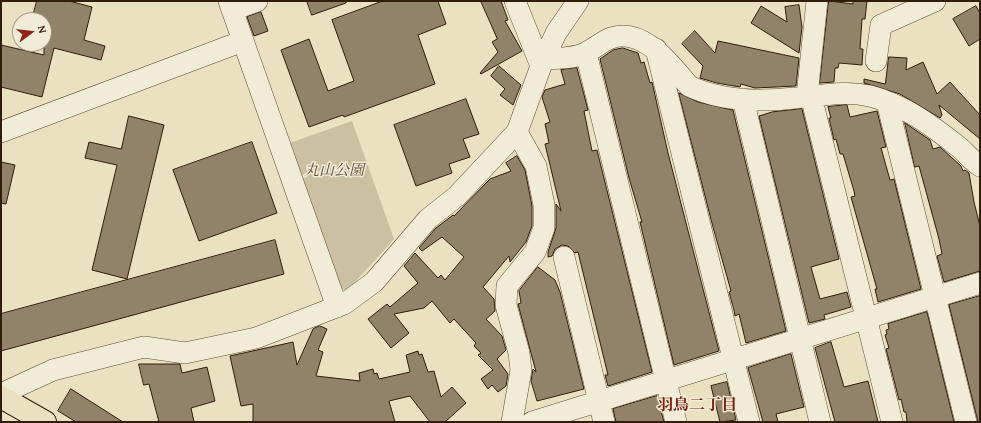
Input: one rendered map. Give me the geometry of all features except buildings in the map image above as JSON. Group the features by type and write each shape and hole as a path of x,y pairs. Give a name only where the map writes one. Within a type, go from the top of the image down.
{"main road":[{"path":"1,398 45,422"}],"street":[{"path":"257,1 230,6 337,307"},
{"path":"515,1 543,62"},
{"path":"1,394 53,370 144,347 185,353 256,338 337,307 374,282 428,219 457,196 517,132 543,62 556,33 578,1"},
{"path":"817,1 809,96 892,422"},
{"path":"876,61 881,25 922,4"},
{"path":"543,62 586,53 610,38 625,34 656,49 689,86 711,93 743,99 770,99 850,93 871,96 887,102 906,110 932,127 960,148 979,170"},
{"path":"1,132 243,41"},
{"path":"656,49 749,422"},
{"path":"586,53 676,422"},
{"path":"743,99 820,422"},
{"path":"887,102 966,422"},
{"path":"512,422 521,370 519,353 506,305 507,286 535,252 544,228 544,205 536,166 517,132"},
{"path":"564,257 604,422"},
{"path":"532,422 980,283"}],"green space":[{"name":"丸山公園","path":"352,121 394,239 348,290 342,289 287,144"}],"district":[{"name":"羽鳥二丁目","path":"697,406"}]}
